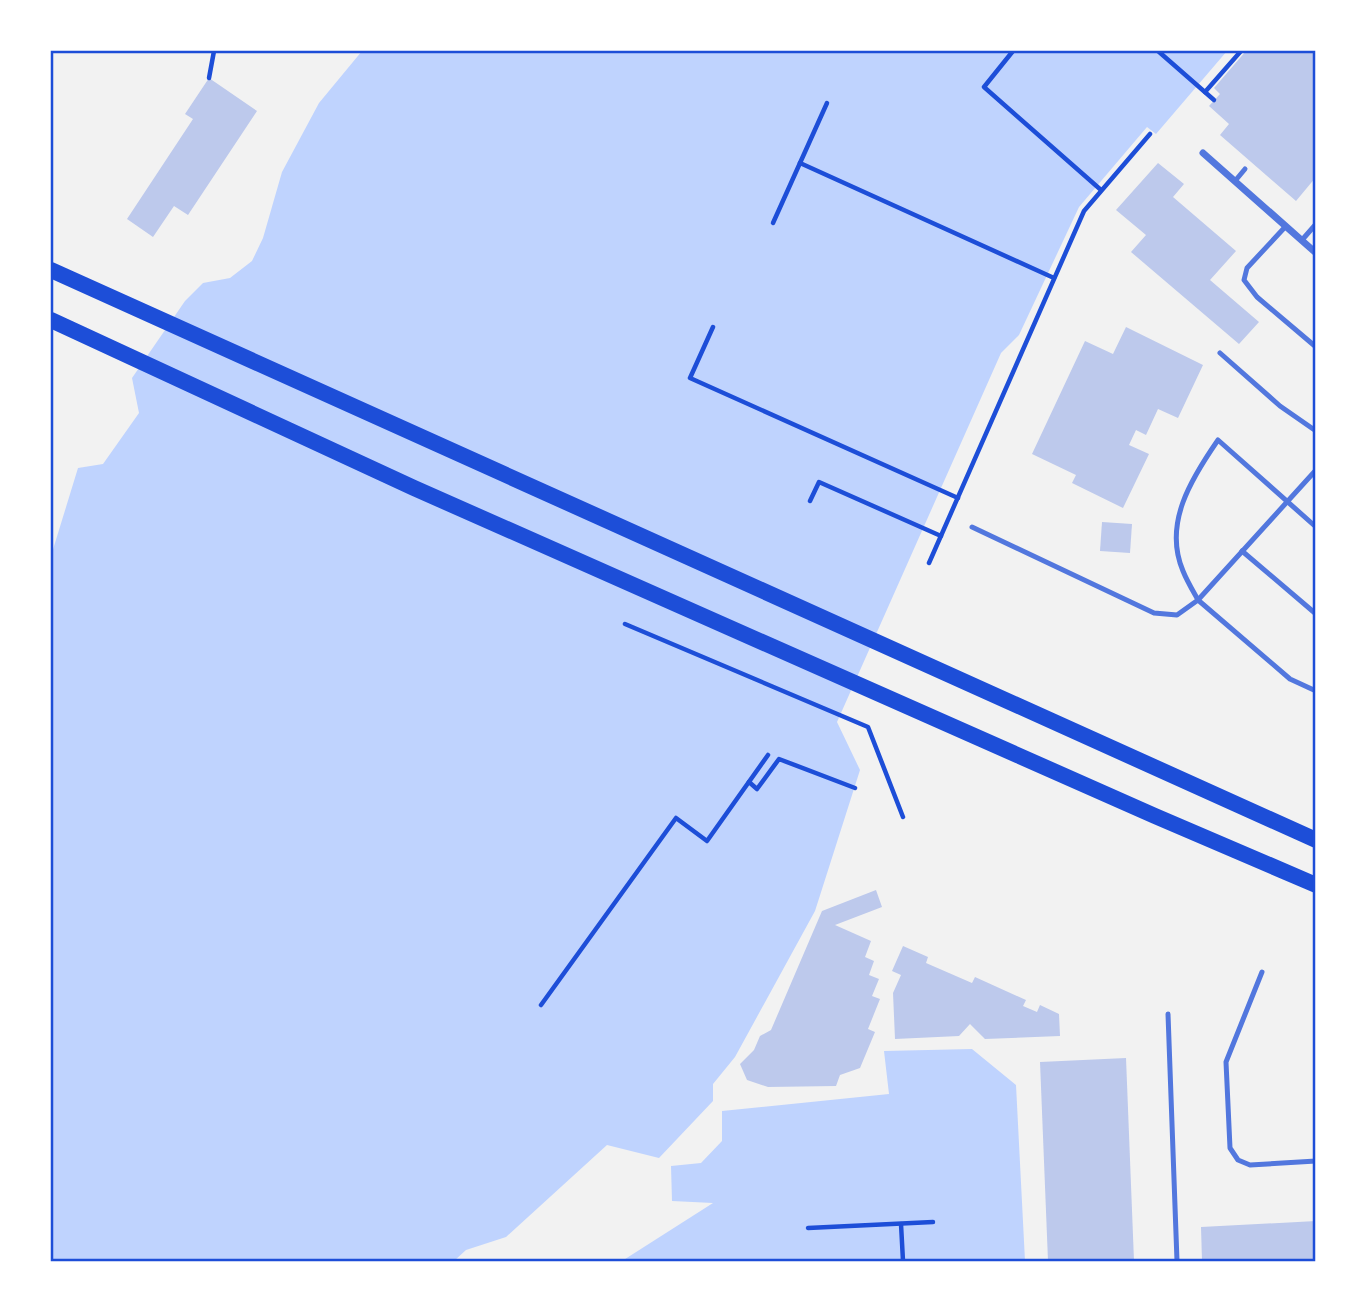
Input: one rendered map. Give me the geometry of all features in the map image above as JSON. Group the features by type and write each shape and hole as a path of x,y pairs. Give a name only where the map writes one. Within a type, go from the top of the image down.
{"main road":[{"path":"51,270 1316,840"},
{"path":"51,320 414,488 1316,885"}],"street":[{"path":"1203,153 1316,253"}],"lane":[{"path":"1235,181 1245,169"},
{"path":"1302,240 1316,224"},
{"path":"1286,226 1247,268 1244,280 1256,297 1316,347"},
{"path":"1220,353 1280,406 1316,431"},
{"path":"1316,527 1218,440 1195,473 1179,511 1176,541 1182,570 1198,600 1290,679 1316,691"},
{"path":"972,527 1154,613 1177,615 1198,600 1316,470"},
{"path":"1242,551 1316,614"},
{"path":"1262,972 1226,1062 1230,1148 1238,1160 1250,1165 1316,1161"},
{"path":"1168,1014 1177,1261"}],"path":[{"path":"209,78 214,51"},
{"path":"1013,51 984,87 1101,190"},
{"path":"1158,51 1214,100"},
{"path":"1205,92 1241,51"},
{"path":"773,223 827,103"},
{"path":"929,563 1084,211 1150,134"},
{"path":"800,163 1054,278"},
{"path":"713,327 690,378 958,498"},
{"path":"810,501 819,482 941,536"},
{"path":"625,624 868,727 903,817"},
{"path":"541,1005 676,818 707,841 768,755"},
{"path":"749,782 757,789 779,759 855,788"},
{"path":"808,1228 933,1223"},
{"path":"901,1224 903,1261"}],"water":[{"path":"362,51 1227,51 1156,134 1147,127 1079,207 1019,335 1001,353 837,722 860,770 815,911 735,1057 713,1084 713,1101 659,1158 607,1145 506,1237 466,1250 454,1261 51,1261 51,556 78,468 103,464 139,413 132,378 185,301 203,283 230,278 252,261 263,238 282,172 319,103"},
{"path":"972,1049 1016,1085 1025,1261 622,1261 713,1203 672,1201 671,1166 701,1163 722,1141 722,1111 889,1094 884,1051"}],"building":[{"path":"1246,51 1316,51 1316,177 1296,201 1220,135 1229,124 1209,106 1220,94 1214,88"},
{"path":"209,78 257,111 188,215 174,206 153,237 127,219 193,119 185,114"},
{"path":"1158,163 1184,184 1173,197 1236,251 1210,280 1259,322 1239,344 1131,252 1146,235 1116,210"},
{"path":"1126,327 1203,365 1178,418 1158,409 1146,435 1136,430 1129,445 1149,454 1123,508 1072,483 1076,475 1032,454 1085,341 1113,354"},
{"path":"1102,522 1132,524 1130,553 1100,551"},
{"path":"876,890 882,907 835,925 871,941 865,957 874,961 869,975 879,979 872,996 880,999 868,1029 875,1032 860,1068 840,1075 836,1086 768,1087 747,1080 740,1064 754,1050 760,1036 771,1030 822,911"},
{"path":"903,946 928,957 926,963 972,983 975,977 1026,1000 1023,1006 1037,1012 1040,1005 1059,1014 1060,1036 985,1039 970,1024 959,1036 895,1039 893,993 901,975 892,971"},
{"path":"1126,1058 1134,1261 1048,1261 1040,1062"},
{"path":"1316,1221 1316,1261 1202,1261 1201,1227"}]}
